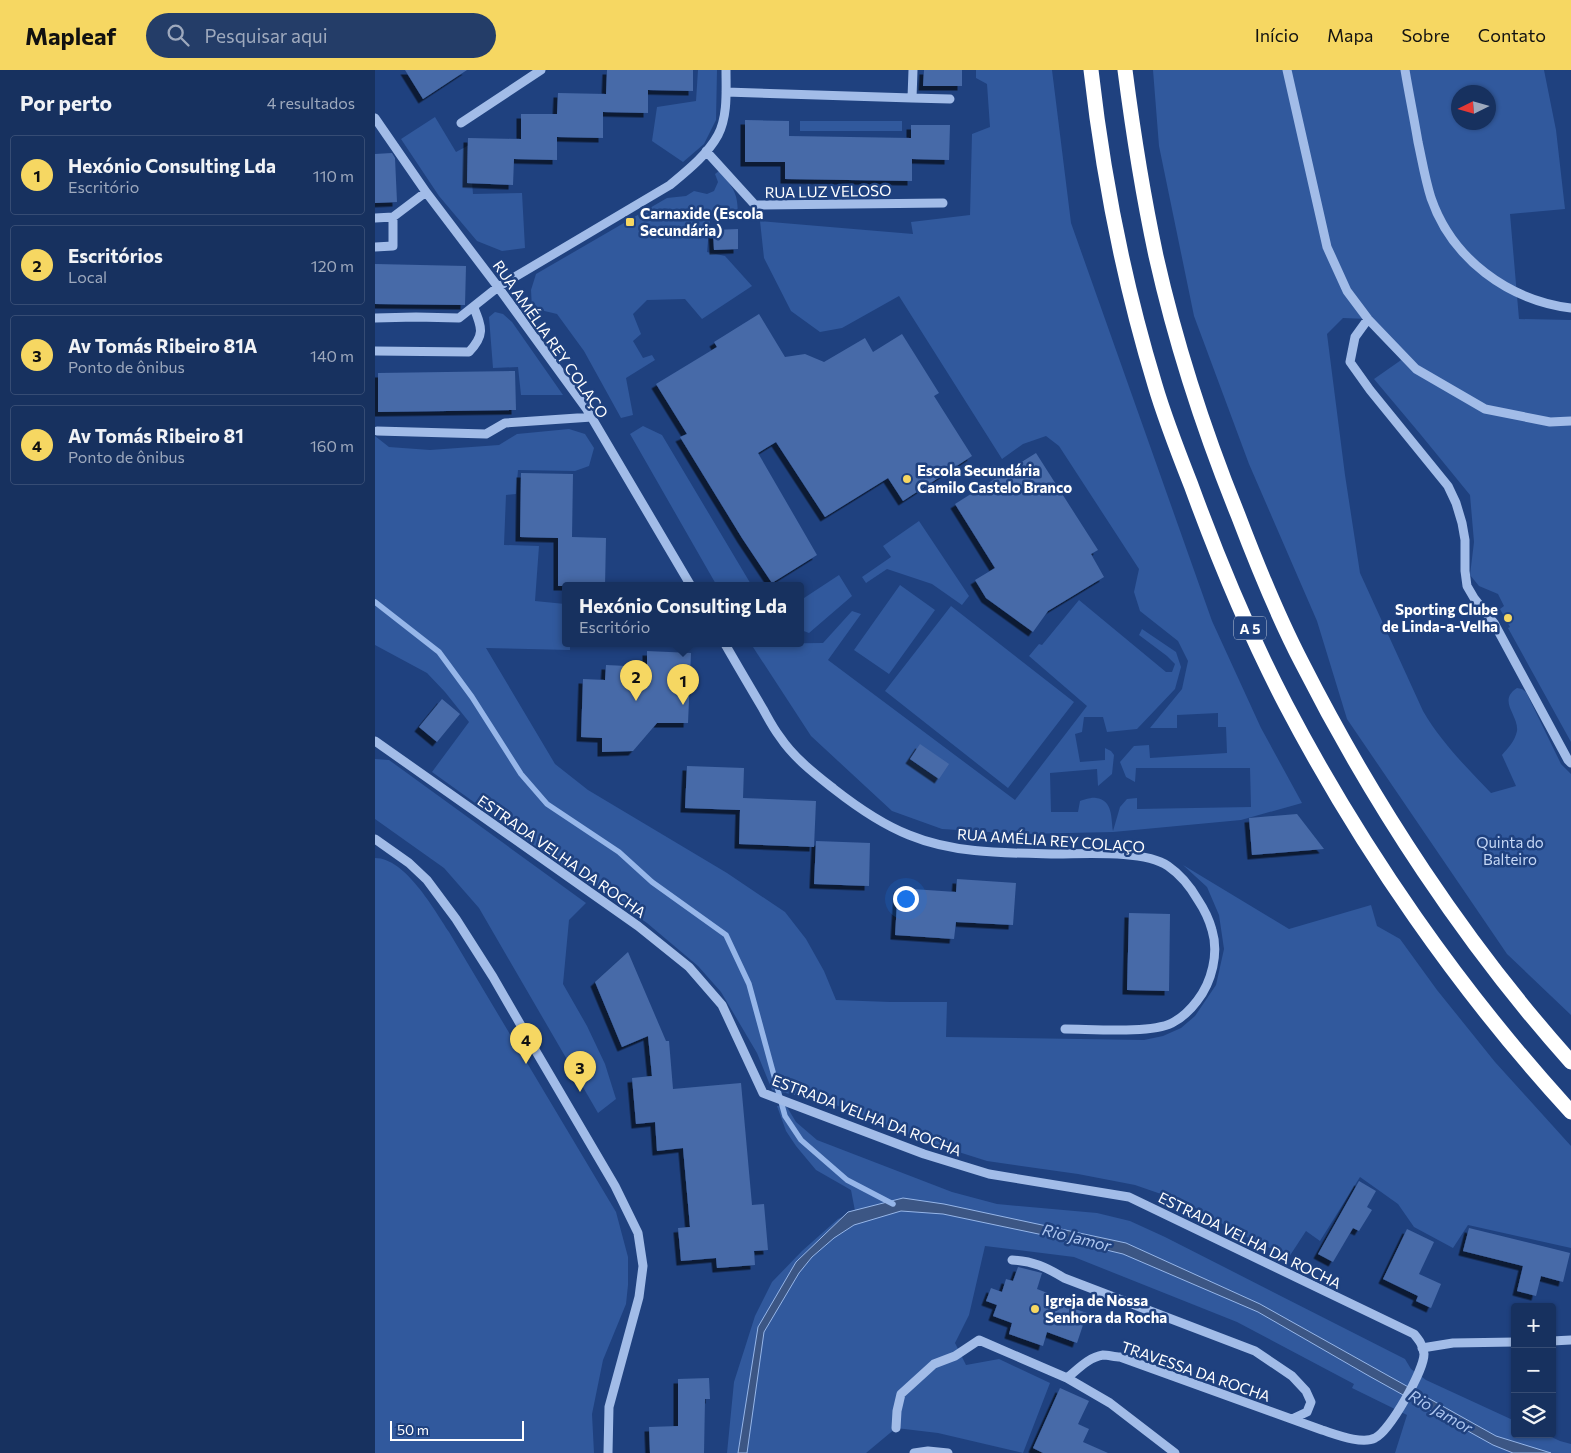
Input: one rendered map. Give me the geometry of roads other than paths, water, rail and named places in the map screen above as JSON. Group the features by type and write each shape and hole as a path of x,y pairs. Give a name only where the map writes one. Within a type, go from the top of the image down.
{"highway":[{"name":"A 5","path":"1091,70 1115,224 1156,386 1199,506 1262,657 1286,706 1325,775 1390,880 1480,1005 1524,1060 1571,1112"},
{"name":"A 5","path":"1125,70 1156,257 1191,386 1230,496 1300,661 1323,705 1386,812 1450,909 1512,993 1571,1062"}],"street":[{"path":"461,124 541,70"},
{"path":"375,318 459,318 474,308 498,287 671,184 693,166 719,134 724,114 726,70"},
{"path":"912,98 913,70"},
{"path":"1287,70 1327,247 1347,291 1368,319 1415,369 1485,409 1549,422 1571,421"},
{"path":"1405,70 1424,174 1437,212 1456,243 1465,254 1494,280 1507,288 1539,301 1571,308"},
{"path":"726,92 950,99"},
{"name":"RUA AMÉLIA REY COLAÇO","path":"375,118 426,192 498,287 591,418 689,582"},
{"name":"RUA LUZ VELOSO","path":"707,151 755,205 943,203"},
{"path":"375,218 393,218 426,192"},
{"path":"375,246 393,246 393,218"},
{"path":"375,351 469,352 478,342 481,325 474,308"},
{"path":"1368,319 1355,337 1350,362 1370,390 1448,486 1462,523 1465,540 1467,586 1494,623 1571,763"},
{"path":"377,431 487,434 505,423 591,418"},
{"name":"RUA AMÉLIA REY COLAÇO","path":"727,647 780,738 795,755 826,782 852,803 880,821 908,835 932,843 971,851 1145,857 1165,864 1179,874 1191,888 1205,912 1213,931 1215,950 1211,976 1201,996 1190,1010 1173,1023 1160,1027 1139,1030 1065,1029"},
{"name":"ESTRADA VELHA DA ROCHA","path":"375,741 638,926 689,967 722,1005 763,1093 924,1154 989,1174 1129,1198 1414,1334 1421,1343 1422,1348"},
{"path":"375,839 409,863 427,880 456,919 493,977 615,1186 639,1233 643,1266 639,1297 609,1407 608,1453"},
{"path":"375,848 392,850"},
{"path":"1012,1260 1043,1265 1063,1278 1255,1351 1292,1376 1306,1391 1311,1402 1307,1412 1292,1419"},
{"path":"896,1428 901,1394 935,1364 955,1356 979,1340 1067,1378 1109,1403 1175,1453"},
{"path":"1556,1341 1571,1340"},
{"path":"1292,1419 1352,1438 1365,1440 1375,1438 1388,1426 1418,1375 1423,1364 1424,1353 1422,1348 1453,1343 1511,1342"},
{"name":"TRAVESSA DA ROCHA","path":"1067,1378 1085,1362 1093,1358 1103,1355 1120,1357 1292,1419"},
{"path":"914,1453 928,1451 948,1453"}],"water":[{"name":"Rio Jamor","path":"903,1198 944,1204 1126,1243 1260,1304 1496,1436 1551,1453 1513,1453 1493,1445 1258,1312 1123,1254 943,1214 901,1211 854,1225 834,1238 812,1257 799,1273 764,1332 747,1453 738,1453 758,1327 796,1262 848,1212"}],"waterway":[{"path":"375,602 439,652 472,697 521,774 547,804 619,852 652,882 726,935 749,984 785,1116 801,1140 847,1180 893,1204"}],"place":[{"name":"Carnaxide (Escola Secundária)","path":"630,222"},
{"name":"Escola Secundária Camilo Castelo Branco","path":"907,479"},
{"name":"Sporting Clube de Linda-a-Velha","path":"1508,618"},
{"name":"Escritórios","path":"636,701"},
{"name":"Hexónio Consulting Lda","path":"683,705"},
{"name":"Av Tomás Ribeiro 81","path":"526,1064"},
{"name":"Av Tomás Ribeiro 81A","path":"580,1092"},
{"name":"Igreja de Nossa Senhora da Rocha","path":"1035,1309"}],"park label":[{"name":"Quinta do Balteiro","path":"1510,850"}]}
